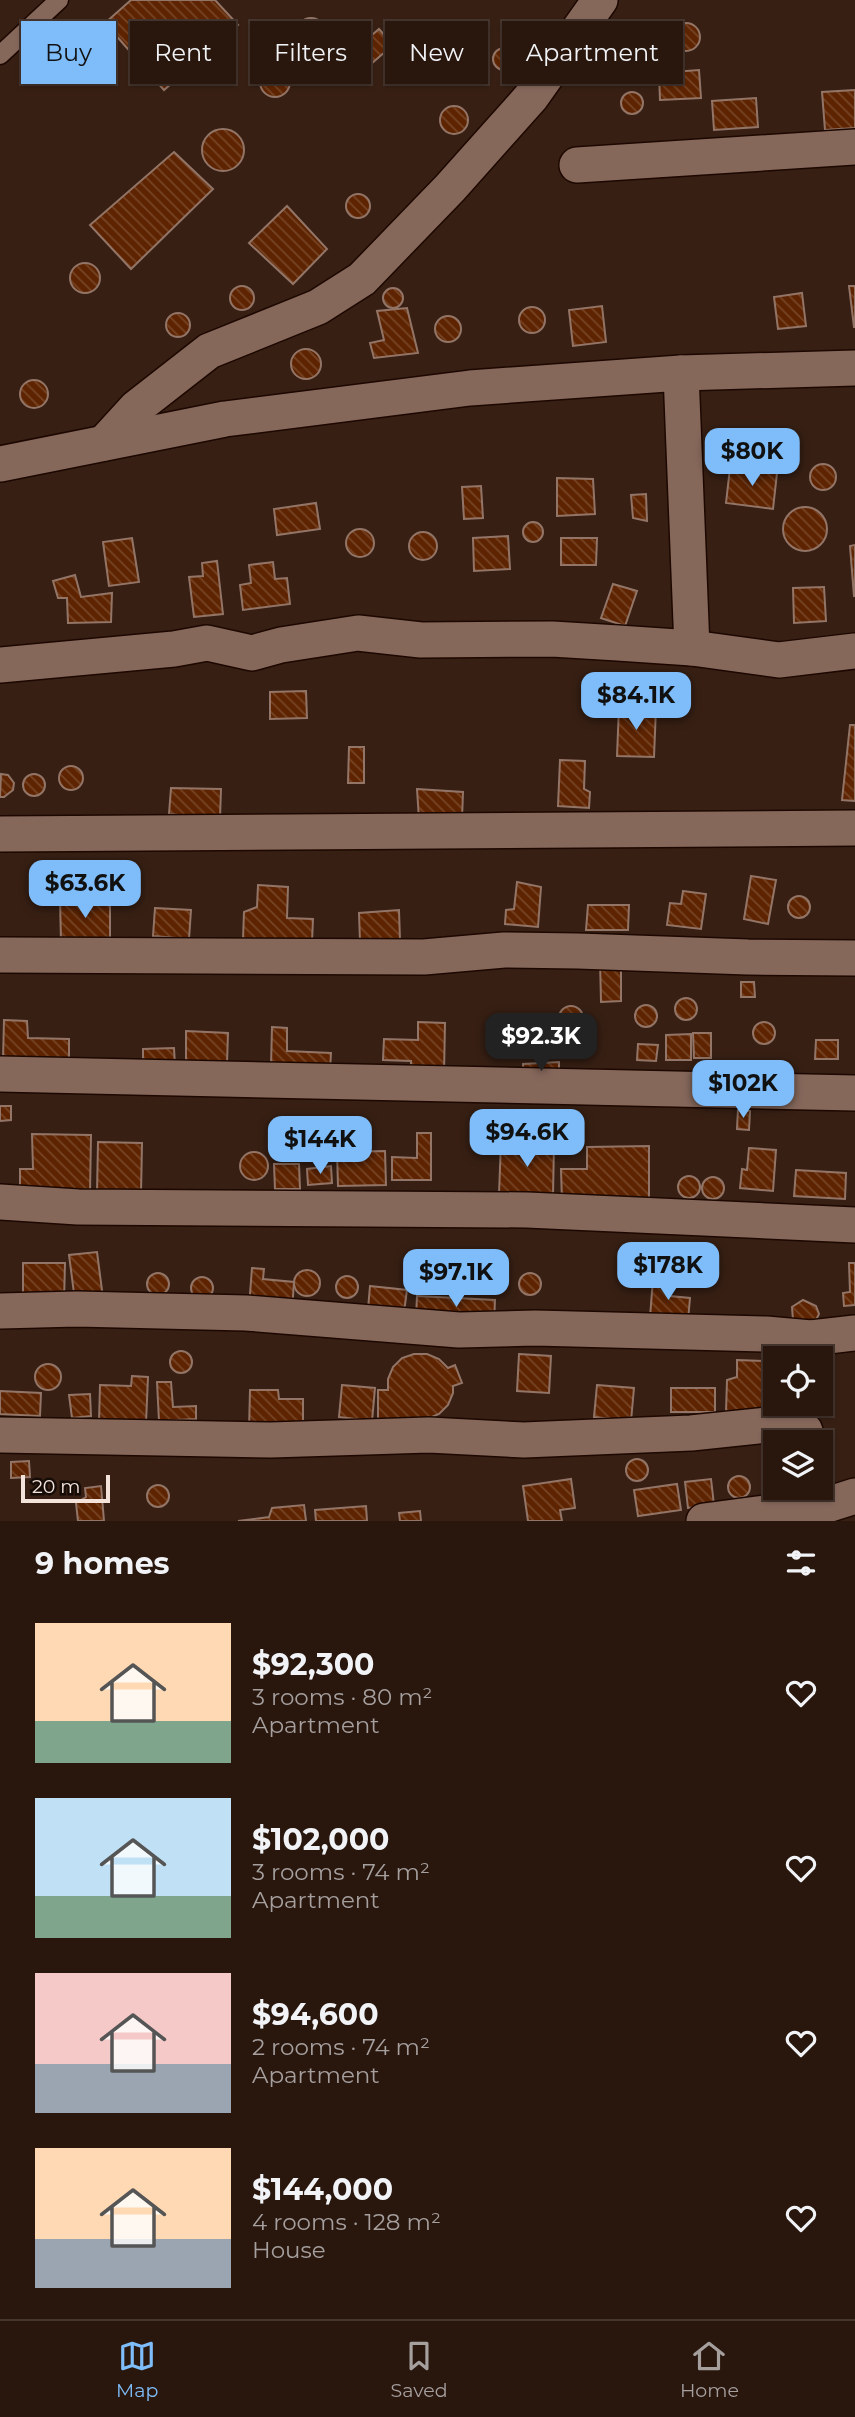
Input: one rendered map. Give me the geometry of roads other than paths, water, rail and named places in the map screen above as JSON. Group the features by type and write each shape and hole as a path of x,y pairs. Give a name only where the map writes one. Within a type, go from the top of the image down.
{"street":[{"path":"104,443 136,408 209,351 318,307 362,279 450,188 532,96 600,0"},
{"path":"578,165 855,147"},
{"path":"0,464 225,419 470,388 681,373 855,368"},
{"path":"681,373 692,648"},
{"path":"0,665 174,649 206,643 252,653 281,645 358,633 421,640 552,639 692,648 779,660 855,652"},
{"path":"0,834 855,828"},
{"path":"0,955 424,957 504,950 855,958"},
{"path":"0,1074 855,1093"},
{"path":"0,1202 78,1207 527,1210 855,1225"},
{"path":"0,1311 77,1309 247,1313 459,1330 536,1328 766,1334 811,1338 855,1333"},
{"path":"0,1435 271,1440 429,1435 524,1440 691,1433 786,1423 803,1430"},
{"path":"704,1521 834,1495"}],"lane":[{"path":"0,55 38,7 59,0"}]}
